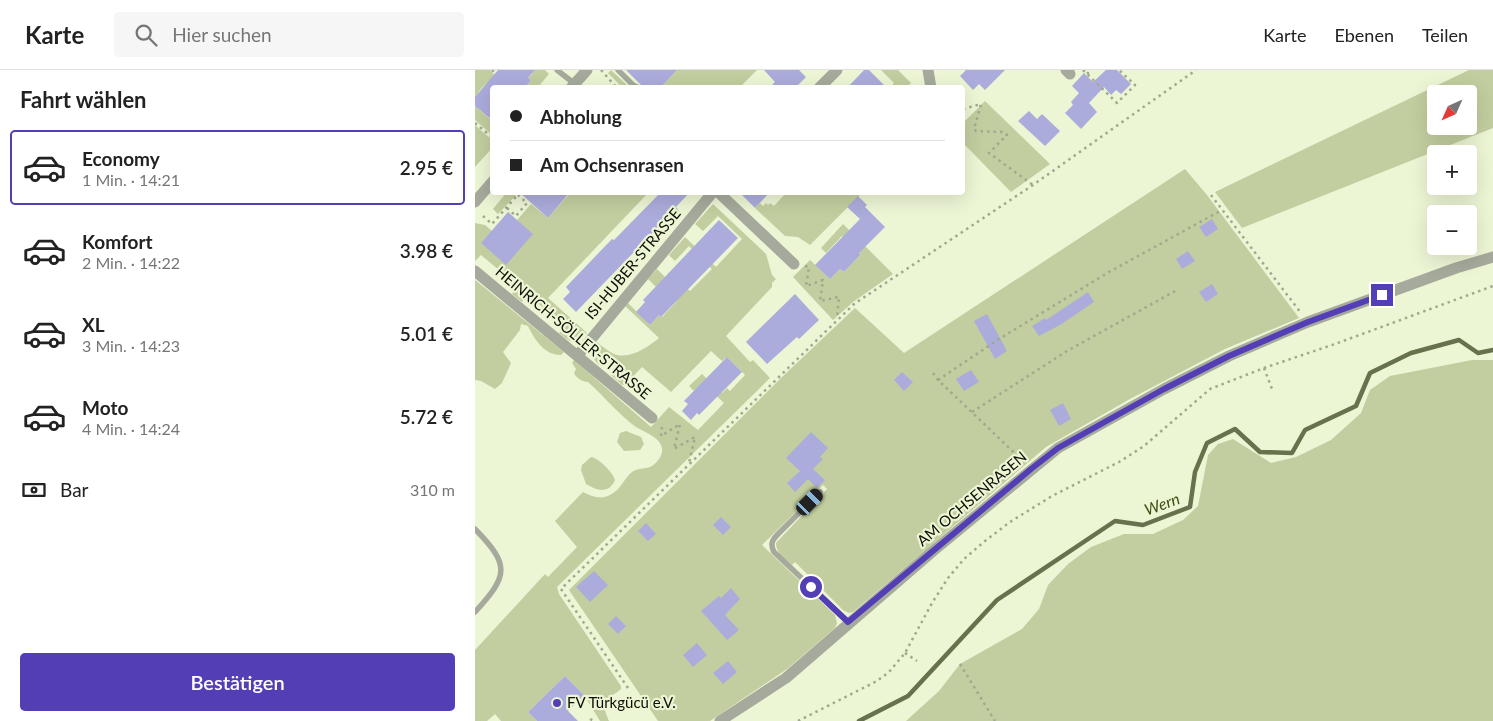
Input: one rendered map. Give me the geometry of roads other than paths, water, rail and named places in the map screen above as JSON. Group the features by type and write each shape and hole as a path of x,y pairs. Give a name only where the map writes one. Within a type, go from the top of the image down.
{"street":[{"path":"576,85 587,70"},
{"path":"822,85 837,70"},
{"path":"920,70 928,70 930,85"},
{"path":"475,202 490,184"},
{"name":"ISI-HUBER-STRASSE","path":"578,355 711,195"},
{"path":"721,195 794,264"},
{"name":"AM OCHSENRASEN","path":"720,721 786,678 848,622 1058,448 1164,389 1229,356 1308,322 1456,268 1493,257"},
{"name":"HEINRICH-SÖLLER-STRASSE","path":"475,270 657,419"}],"lane":[{"path":"557,70 574,85"},
{"path":"618,70 633,85"},
{"path":"821,492 773,539 772,548 848,622"},
{"path":"475,529 496,553 501,562 502,571 500,580 494,590 475,612"}],"waterway":[{"name":"Wern","path":"859,721 908,696 997,600 1115,521 1143,525 1190,507 1195,472 1207,443 1235,429 1260,452 1292,453 1305,430 1356,406 1370,373 1411,353 1459,340 1478,353 1493,350"}],"place":[{"name":"FV Türkgücü e.V.","path":"557,703"}]}
